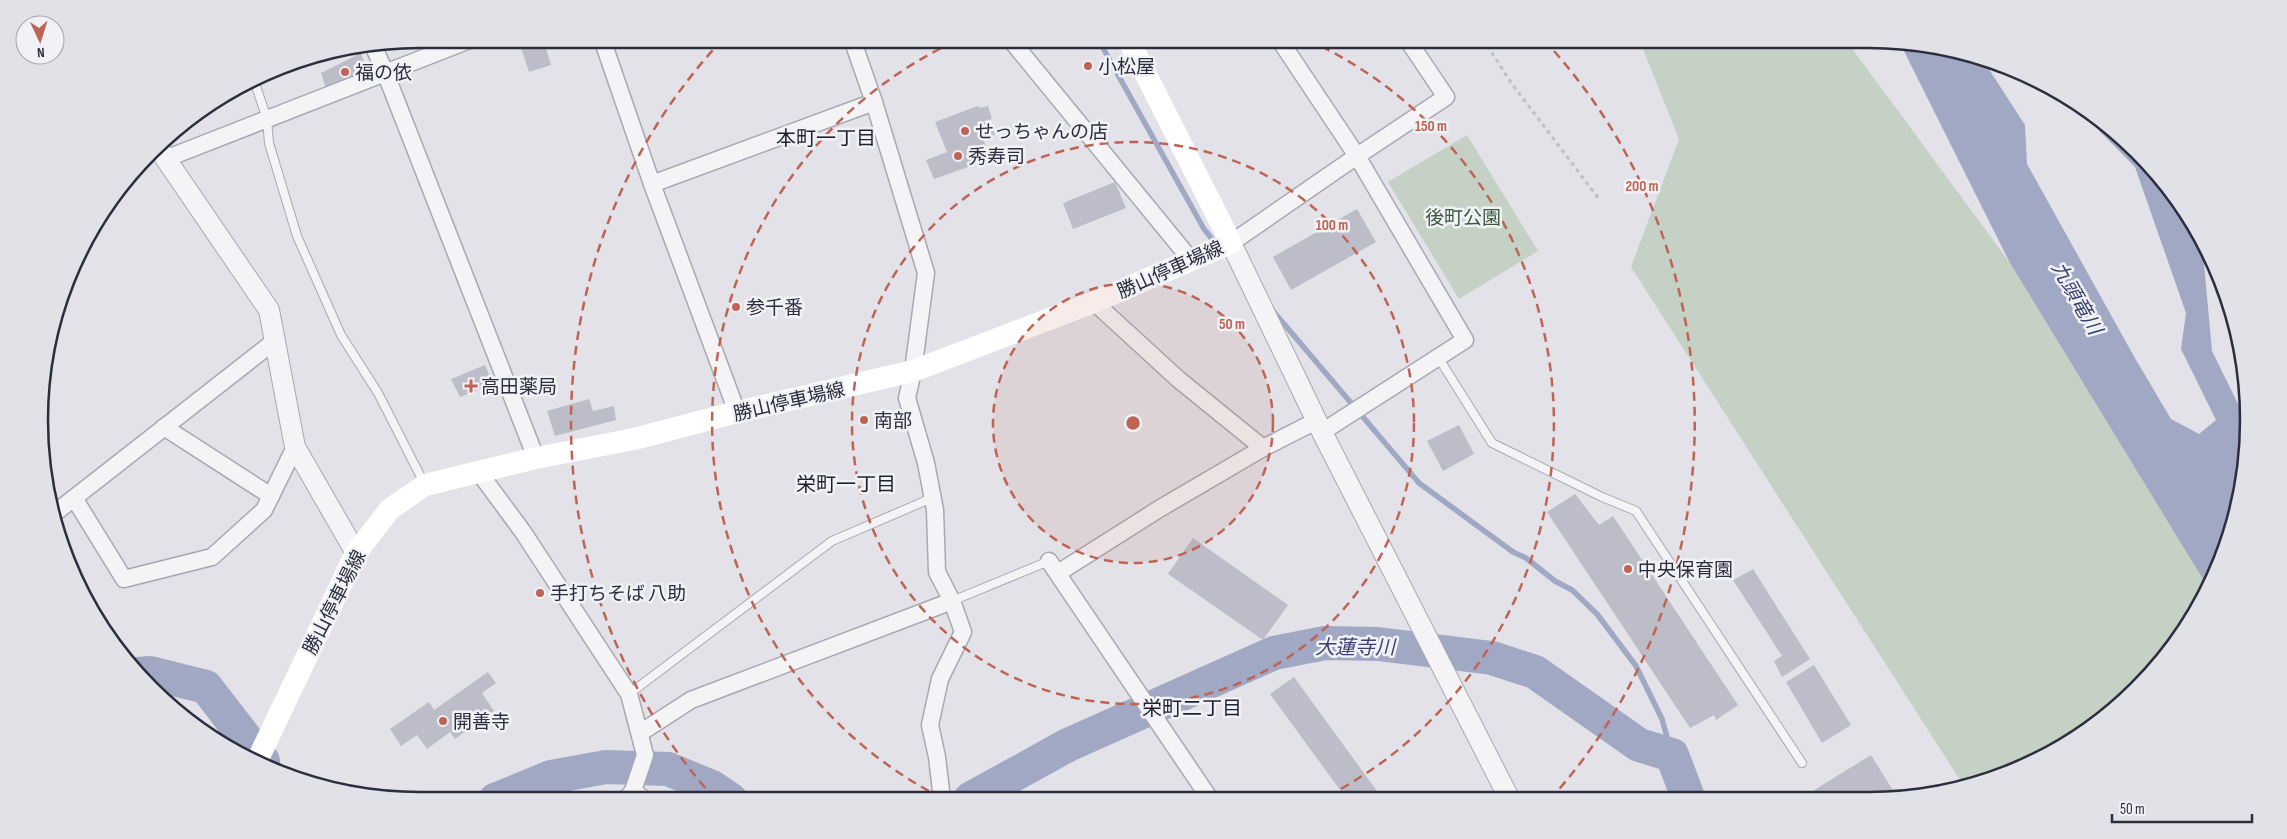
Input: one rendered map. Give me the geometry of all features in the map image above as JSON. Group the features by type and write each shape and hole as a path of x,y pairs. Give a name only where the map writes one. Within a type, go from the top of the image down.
{"main road":[{"name":"勝山停車場線","path":"260,755 356,552 390,509 424,485 536,458 634,439 737,412 913,371 1094,302 1231,243 1133,48"}],"street":[{"path":"356,552 295,446 269,310 161,152 267,119 448,48"},
{"path":"605,48 652,184 737,412"},
{"path":"855,48 874,102 926,273 913,371 907,398 926,463 935,510 937,572 952,601 963,632 940,678 930,725 941,792"},
{"path":"1017,48 1191,260"},
{"path":"1206,792 1053,567 1159,509 1263,448 1319,427 1438,358 1465,340 1357,156 1285,48"},
{"path":"1413,48 1446,97 1231,243 1319,427 1506,792"},
{"path":"375,51 536,458"},
{"path":"652,184 874,102"},
{"path":"1094,302 1178,379 1263,448"},
{"path":"59,510 276,340"},
{"path":"164,427 271,496"},
{"path":"74,498 124,579 212,557 264,510 295,446"},
{"path":"478,471 524,532 629,694 645,755 635,792"},
{"path":"640,733 691,700 952,601"}],"lane":[{"path":"256,86 267,119 269,143 297,236 341,335 378,393 424,485"},
{"path":"1438,358 1492,443 1602,497 1636,510 1802,763"},
{"path":"629,694 832,541 932,498"},
{"path":"952,601 1053,567"}],"path":[{"path":"1489,48 1512,84 1599,199"}],"green space":[{"path":"1643,48 1852,48 2010,263 2203,580 2190,606 2177,626 2163,646 2131,683 2094,715 2054,742 2010,763 1960,780 1631,267 1679,139"},
{"name":"後町公園","path":"1467,135 1538,251 1459,299 1388,182"}],"water":[{"name":"九頭竜川","path":"1903,49 1964,60 1988,67 2025,125 2027,164 2136,360 2171,419 2199,434 2216,420 2181,349 2186,313 2135,167 2090,121 2131,156 2147,174 2163,193 2190,234 2204,261 2212,351 2239,407 2240,420 2236,468 2227,516 2220,539 2203,580 2010,263"}],"building":[{"path":"521,48 546,48 551,65 529,72"},
{"path":"361,53 367,71 326,88 321,73"},
{"path":"978,106 980,108 988,106 992,119 984,121 986,124 990,122 995,135 983,139 991,159 934,179 926,160 947,152 935,122"},
{"path":"1115,182 1126,208 1073,229 1063,203"},
{"path":"1357,209 1376,242 1291,290 1273,257"},
{"path":"485,365 493,384 460,397 451,379"},
{"path":"589,399 593,411 614,406 616,420 555,436 547,411"},
{"path":"1459,425 1474,454 1443,471 1427,441"},
{"path":"1575,494 1599,525 1613,516 1738,705 1716,720 1714,715 1690,728 1547,512"},
{"path":"1193,538 1288,605 1263,640 1168,574"},
{"path":"1753,569 1810,659 1782,677 1774,661 1782,656 1733,580"},
{"path":"1814,665 1851,725 1822,743 1786,682"},
{"path":"488,672 496,683 482,693 494,711 455,739 450,732 427,749 417,735 401,746 390,729 429,702 434,710"},
{"path":"1294,677 1378,792 1342,792 1270,694"},
{"path":"1871,755 1893,791 1868,792 1811,792"}],"waterway":[{"path":"1103,48 1204,229 1217,245"},
{"path":"1273,311 1419,483 1513,552 1526,558 1555,581 1572,590 1597,614 1636,666 1662,719 1672,755"},
{"name":"大蓮寺川","path":"983,792 1068,745 1274,653 1325,643 1378,644 1492,658 1535,672 1639,745 1672,755 1686,792"},
{"name":"大蓮寺川","path":"147,673 206,687 258,754"},
{"name":"大蓮寺川","path":"514,792 551,777 606,767 668,769 712,787 719,792"}],"place":[{"name":"小松屋","path":"1088,66"},
{"name":"福の依","path":"345,72"},
{"name":"せっちゃんの店","path":"965,131"},
{"name":"秀寿司","path":"958,156"},
{"name":"参千番","path":"736,307"},
{"name":"高田薬局","path":"471,386"},
{"name":"南部","path":"864,420"},
{"name":"中央保育園","path":"1628,569"},
{"name":"手打ちそば 八助","path":"540,593"},
{"name":"開善寺","path":"443,721"}],"district":[{"name":"本町一丁目","path":"826,138"},
{"name":"栄町一丁目","path":"846,484"},
{"name":"栄町二丁目","path":"1192,708"}]}
